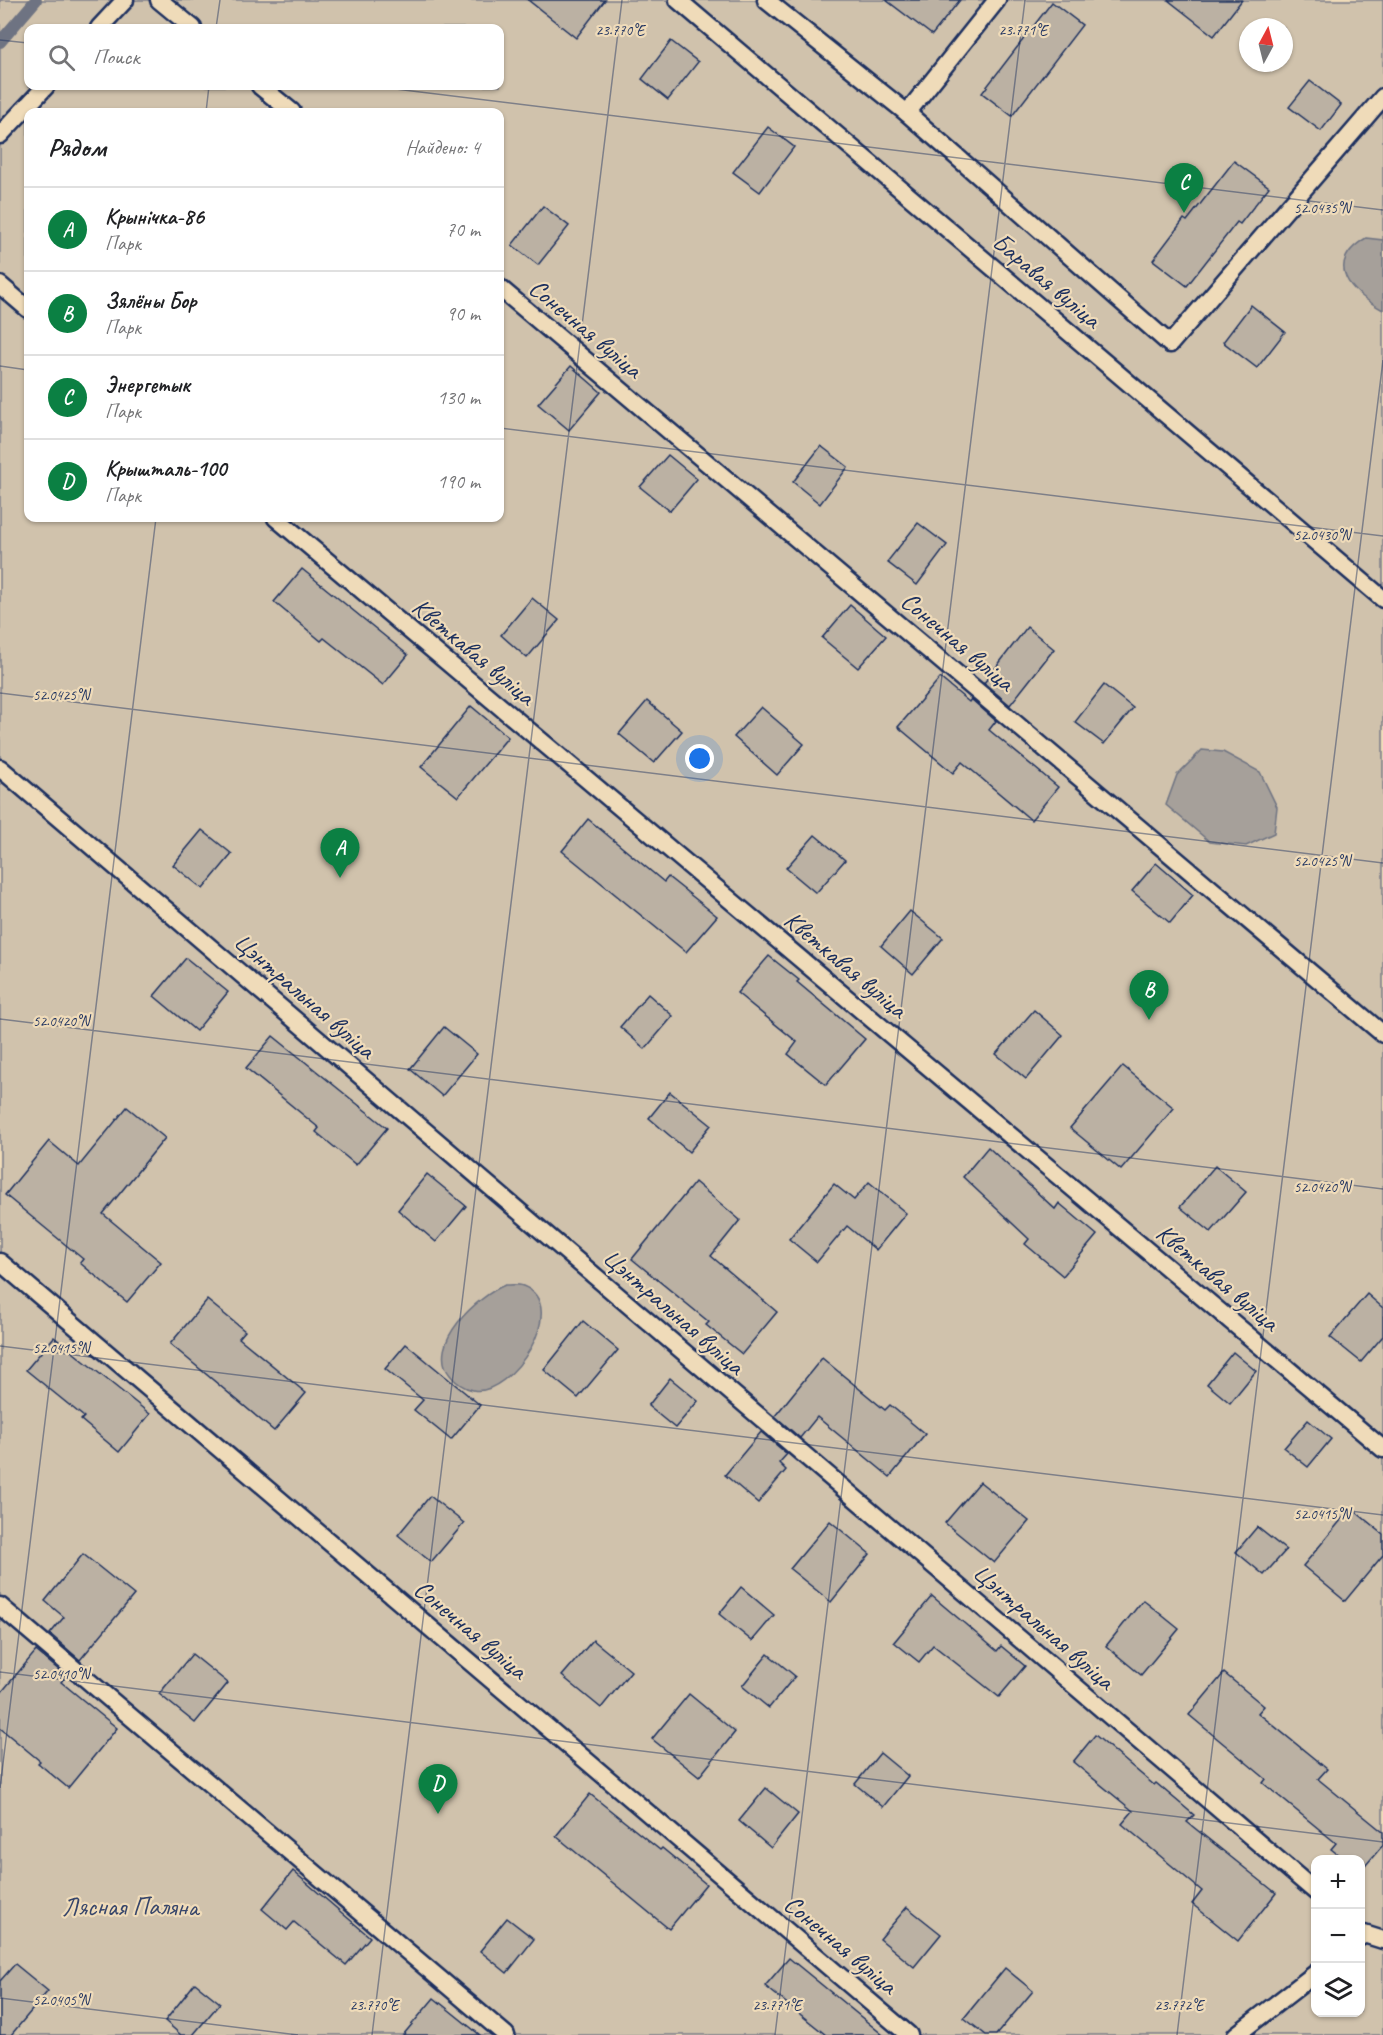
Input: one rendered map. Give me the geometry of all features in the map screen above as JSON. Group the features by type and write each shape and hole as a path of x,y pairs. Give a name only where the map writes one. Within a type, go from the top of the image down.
{"lane":[{"path":"103,24 125,0"},
{"path":"159,0 188,24"},
{"name":"Баравая вуліца","path":"678,0 1383,599"},
{"path":"766,0 907,113 1170,344 1383,97"},
{"path":"907,113 997,0"},
{"path":"25,108 42,90"},
{"path":"265,90 287,108"},
{"path":"0,135 24,109"},
{"path":"0,285 24,306"},
{"name":"Сонечная вуліца","path":"504,291 1383,1034"},
{"name":"Кветкавая вуліца","path":"281,522 1383,1449"},
{"name":"Цэнтральная вуліца","path":"0,768 1311,1888"},
{"name":"Сонечная вуліца","path":"0,1262 909,2035"},
{"path":"0,1606 506,2035"},
{"path":"1365,1935 1383,1940"},
{"path":"1236,2035 1311,1977"}],"green space":[{"name":"Лясная Паляна","path":"0,0 1383,0 1383,2035 0,2035"}],"shaded area":[{"path":"1366,238 1383,240 1383,310 1360,295 1346,277 1344,267 1346,258 1353,248"},
{"path":"1202,750 1223,752 1260,772 1277,807 1274,833 1246,846 1210,842 1166,805 1177,775"},
{"path":"505,1285 523,1286 536,1296 541,1311 539,1329 531,1348 504,1380 488,1389 473,1390 458,1383 450,1375 444,1363 444,1349 449,1336 469,1310"}],"building":[{"path":"528,0 605,0 576,38"},
{"path":"886,0 960,0 932,35"},
{"path":"1168,0 1242,0 1214,36"},
{"path":"1052,2 1082,25 1012,116 982,93"},
{"path":"671,41 698,62 668,100 642,79"},
{"path":"1310,81 1341,105 1321,131 1289,107"},
{"path":"768,127 794,147 760,192 733,172"},
{"path":"1234,161 1269,187 1240,224 1237,222 1187,286 1153,260 1184,219 1187,221"},
{"path":"543,206 569,226 538,265 512,245"},
{"path":"1251,305 1285,332 1257,368 1223,342"},
{"path":"571,366 601,392 569,430 538,404"},
{"path":"821,446 848,467 820,504 793,482"},
{"path":"668,455 697,479 670,511 640,487"},
{"path":"918,523 947,545 917,585 887,562"},
{"path":"302,569 408,655 383,685 324,638 321,641 274,602"},
{"path":"532,598 559,620 527,658 501,635"},
{"path":"850,605 886,636 858,668 822,638"},
{"path":"1027,627 1054,649 1010,705 984,683"},
{"path":"940,678 969,702 971,699 996,721 989,730 1058,787 1031,820 962,762 953,773 898,727"},
{"path":"1104,685 1133,708 1104,744 1075,722"},
{"path":"647,701 682,731 654,763 619,734"},
{"path":"471,706 508,737 458,797 421,767"},
{"path":"761,707 804,744 777,775 734,737"},
{"path":"588,819 664,882 668,877 717,916 686,952 562,851"},
{"path":"202,830 232,854 203,889 173,865"},
{"path":"815,835 845,860 816,893 786,868"},
{"path":"1156,863 1193,895 1170,923 1132,891"},
{"path":"910,911 943,938 913,974 881,946"},
{"path":"769,956 865,1039 826,1085 788,1054 797,1042 737,993"},
{"path":"186,958 228,992 196,1031 154,996"},
{"path":"648,994 673,1016 645,1049 620,1027"},
{"path":"1034,1010 1063,1035 1026,1079 996,1054"},
{"path":"444,1027 477,1054 442,1096 410,1069"},
{"path":"273,1036 387,1128 356,1165 316,1132 319,1128 246,1068"},
{"path":"1123,1066 1174,1108 1121,1170 1070,1128"},
{"path":"670,1092 711,1125 689,1152 649,1118"},
{"path":"127,1107 165,1138 103,1214 161,1262 127,1302 80,1263 83,1259 5,1195 49,1141 79,1166"},
{"path":"988,1147 1055,1209 1059,1203 1097,1235 1063,1276 1025,1244 1029,1239 963,1177"},
{"path":"1215,1166 1246,1192 1211,1232 1180,1207"},
{"path":"427,1174 466,1206 436,1242 398,1210"},
{"path":"695,1182 740,1220 711,1256 777,1312 742,1354 706,1325 709,1322 632,1259"},
{"path":"869,1182 906,1213 876,1250 847,1226 817,1262 789,1239 834,1184 854,1200"},
{"path":"1367,1294 1383,1308 1383,1336 1361,1362 1330,1337"},
{"path":"207,1300 245,1331 239,1338 306,1393 274,1431 170,1344"},
{"path":"583,1321 618,1350 578,1398 544,1370"},
{"path":"54,1337 150,1414 119,1452 81,1420 84,1417 26,1370"},
{"path":"406,1344 480,1405 451,1440 414,1410 423,1400 385,1369"},
{"path":"1233,1352 1256,1371 1230,1403 1207,1384"},
{"path":"822,1358 885,1410 890,1405 925,1434 890,1477 817,1417 800,1438 775,1416"},
{"path":"670,1378 698,1401 675,1428 648,1406"},
{"path":"1308,1420 1331,1439 1308,1467 1284,1448"},
{"path":"761,1432 787,1454 779,1463 786,1470 758,1503 725,1475"},
{"path":"980,1482 1029,1521 994,1563 945,1523"},
{"path":"430,1496 464,1523 431,1562 398,1535"},
{"path":"1351,1508 1383,1534 1383,1555 1345,1601 1303,1566"},
{"path":"830,1521 870,1554 831,1602 790,1569"},
{"path":"1257,1527 1286,1550 1264,1575 1236,1552"},
{"path":"83,1554 134,1595 80,1660 50,1634 64,1617 45,1601"},
{"path":"741,1587 774,1615 752,1641 719,1614"},
{"path":"932,1596 997,1651 1001,1646 1025,1666 999,1697 933,1645 919,1662 894,1642"},
{"path":"1143,1600 1179,1629 1141,1675 1106,1646"},
{"path":"593,1640 631,1671 601,1708 562,1676"},
{"path":"36,1651 66,1676 61,1682 117,1728 68,1788 0,1728 0,1694"},
{"path":"192,1654 228,1683 195,1723 159,1694"},
{"path":"768,1654 795,1676 769,1708 742,1686"},
{"path":"1224,1673 1264,1706 1258,1713 1327,1769 1318,1779 1383,1832 1383,1845 1365,1866 1365,1855 1339,1855 1331,1849 1336,1843 1263,1783 1266,1779 1189,1715"},
{"path":"689,1694 735,1732 699,1777 652,1739"},
{"path":"1095,1735 1154,1785 1156,1783 1194,1815 1187,1822 1276,1893 1238,1941 1192,1904 1202,1891 1122,1824 1133,1811 1073,1762"},
{"path":"880,1753 908,1776 883,1807 855,1784"},
{"path":"766,1788 798,1814 771,1848 739,1821"},
{"path":"590,1794 706,1884 669,1929 556,1836"},
{"path":"293,1871 370,1937 346,1965 294,1922 287,1930 262,1909"},
{"path":"907,1907 941,1934 914,1967 880,1939"},
{"path":"507,1918 534,1939 507,1973 480,1951"},
{"path":"789,1958 883,2035 826,2035 765,1986"},
{"path":"15,1964 48,1991 11,2035 0,2035 0,1981"},
{"path":"1005,1968 1033,1991 996,2035 986,2035 964,2018"},
{"path":"195,1983 220,2003 193,2035 181,2035 165,2021"},
{"path":"434,1998 480,2035 403,2035"}],"waterway":[{"path":"0,42 36,0"}],"place":[{"name":"Энергетык","path":"1184,213"},
{"name":"Крынічка-86","path":"340,878"},
{"name":"Зялёны Бор","path":"1149,1020"},
{"name":"Крышталь-100","path":"438,1814"}]}
